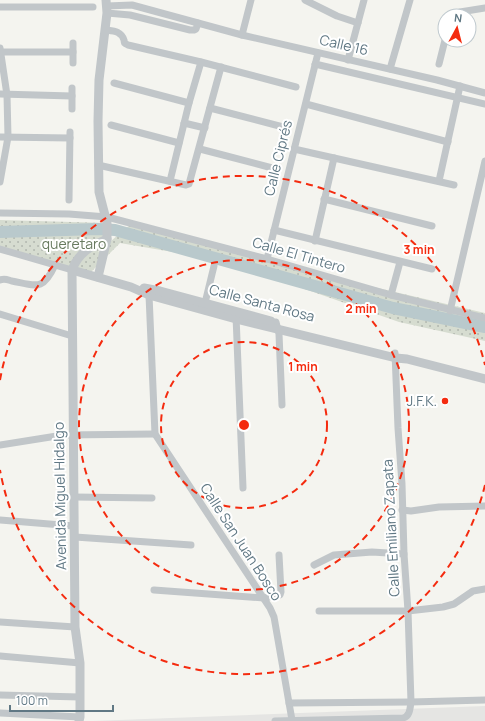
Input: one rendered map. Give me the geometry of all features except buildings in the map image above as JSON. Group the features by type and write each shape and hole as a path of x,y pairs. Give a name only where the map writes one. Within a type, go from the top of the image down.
{"street":[{"path":"242,35 251,0"},
{"path":"305,0 337,16 358,23"},
{"path":"348,60 364,0"},
{"path":"380,79 387,69 410,0"},
{"path":"130,15 132,3"},
{"name":"Calle 16","path":"107,6 132,3 242,35 485,93"},
{"path":"98,277 107,237 107,220 99,192 98,165 99,80 106,30 107,6 130,15 190,30 194,30 198,23"},
{"path":"0,7 93,7"},
{"path":"106,30 121,34 124,43 128,45 201,62 296,87"},
{"path":"73,43 73,62"},
{"path":"439,64 443,48"},
{"path":"0,182 8,137 0,50 73,52"},
{"name":"Calle Ciprés","path":"267,259 318,53"},
{"path":"336,69 338,58"},
{"path":"170,181 189,103 201,62"},
{"path":"315,64 485,104"},
{"path":"98,165 186,185 189,184 200,149 221,67"},
{"path":"114,83 189,103"},
{"path":"439,181 460,86"},
{"path":"72,88 72,109"},
{"path":"3,95 72,96"},
{"path":"306,104 448,142"},
{"path":"210,108 287,128"},
{"path":"184,123 205,128"},
{"path":"111,125 179,143"},
{"path":"0,137 70,135 69,200"},
{"path":"294,148 454,185"},
{"path":"200,149 276,169"},
{"path":"315,241 334,158"},
{"path":"450,310 485,161"},
{"path":"324,198 432,226"},
{"name":"Calle El Tintero","path":"0,212 69,214 107,220 267,259 391,295 485,318"},
{"path":"274,230 432,269"},
{"path":"72,270 82,253 107,237"},
{"name":"Calle Santa Rosa","path":"0,248 131,287 149,295 193,303 205,303 236,315"},
{"path":"391,295 400,262"},
{"path":"0,280 6,279 39,285 50,275 55,265"},
{"path":"205,303 214,266"},
{"name":"Avenida Miguel Hidalgo","path":"72,270 75,627 80,663 80,719"},
{"name":"Calle Santa Rosa","path":"131,287 160,291 193,303 236,315 485,379"},
{"path":"0,445 49,436 155,434 149,295"},
{"path":"0,314 72,336"},
{"path":"236,315 243,488"},
{"path":"277,326 282,405"},
{"name":"Calle Emiliano Zapata","path":"396,356 411,702"},
{"name":"Calle San Juan Bosco","path":"155,434 264,598 274,618 292,720"},
{"path":"74,497 152,498"},
{"path":"402,510 411,511 485,506"},
{"path":"403,530 411,511"},
{"path":"0,520 74,526"},
{"path":"74,537 191,545"},
{"path":"314,565 334,555 372,552 404,554"},
{"path":"154,590 264,598 281,594 279,555"},
{"path":"319,611 408,611 443,607 454,604 474,591 485,589"},
{"path":"0,622 75,627"},
{"path":"0,656 80,663"},
{"path":"0,695 80,697"},
{"path":"289,703 485,700"},
{"path":"274,721 403,718 409,713 411,702"},
{"path":"0,713 80,719"}],"shaded area":[{"path":"485,706 485,721 93,721"}],"green space":[{"name":"queretaro","path":"0,220 107,223 98,252 131,224 318,274 485,313 485,341 399,322 225,261 120,243 91,272 0,249"}],"waterway":[{"path":"0,232 98,229 115,230 393,308 485,327"}],"place":[{"name":"J.F.K.","path":"445,401"}]}
